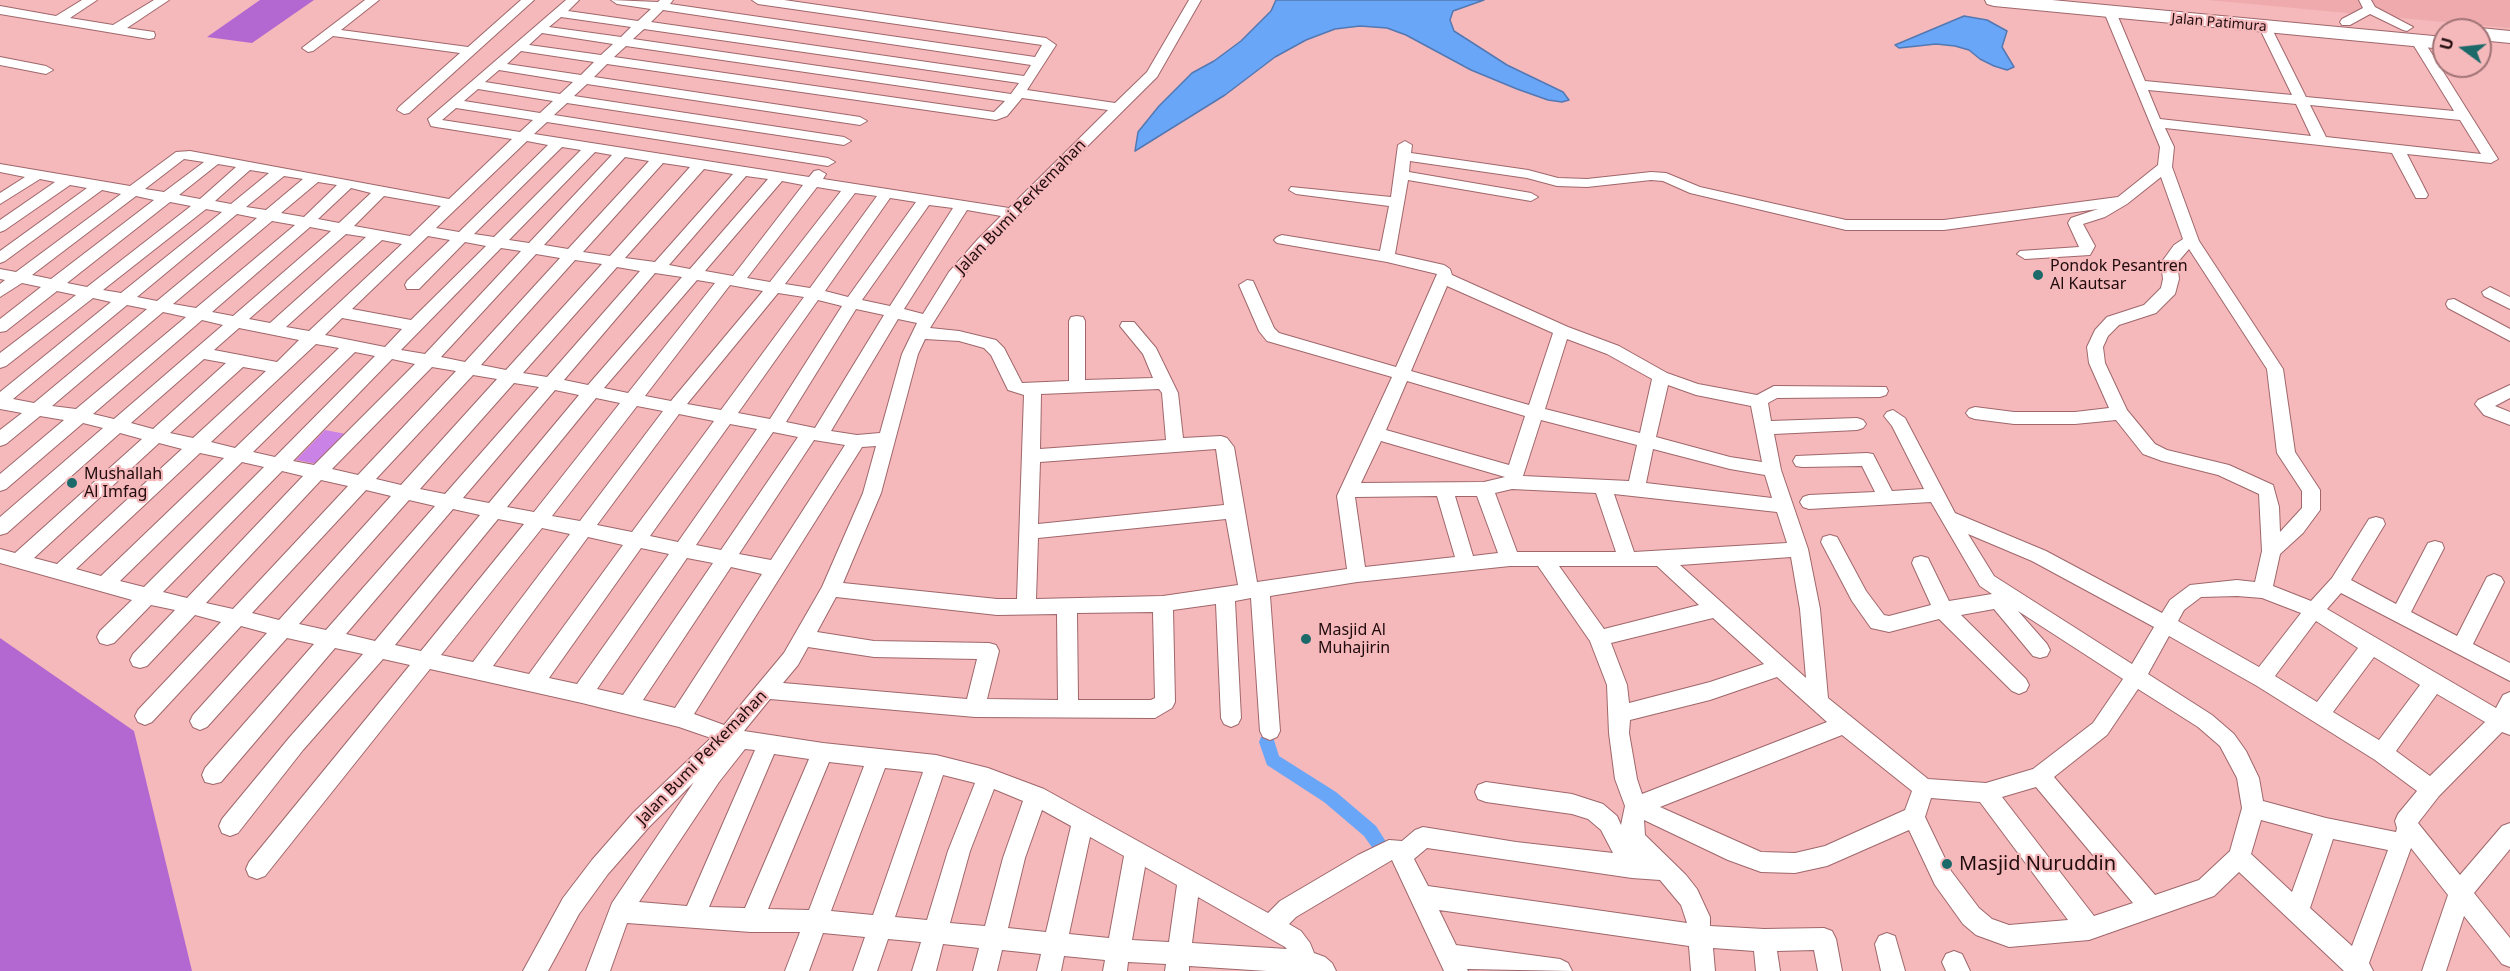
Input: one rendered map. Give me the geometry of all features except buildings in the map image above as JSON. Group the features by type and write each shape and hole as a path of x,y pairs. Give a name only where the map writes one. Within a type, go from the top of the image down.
{"highway":[{"name":"Jalan Patimura","path":"1994,0 2109,6 2412,34 2432,32"},
{"name":"Jalan Patimura","path":"2261,20 2346,22 2432,40"},
{"path":"2492,36 2510,38"},
{"path":"2492,47 2510,49"}],"street":[{"path":"59,19 90,0"},
{"path":"116,29 163,0"},
{"path":"308,48 373,0"},
{"path":"404,110 528,0"},
{"path":"573,0 435,119 436,123 1011,213"},
{"path":"617,0 664,3 786,26 1040,62"},
{"path":"517,47 996,116 1002,113 1016,96 1050,48 1049,43 758,0"},
{"name":"Jalan Bumi Perkemahan","path":"535,971 571,906 600,867 641,820 733,738 804,638 831,589 872,493 903,375 923,327 955,276 1011,213 1152,74 1195,0"},
{"path":"62,571 313,337 664,3"},
{"path":"2155,123 2491,159 2412,34 2367,5 2346,22"},
{"path":"145,716 804,6"},
{"path":"2109,6 2155,123 2167,147 2165,168 2191,241 2275,369 2286,453 2310,490 2312,502 2311,510 2296,528 2271,551"},
{"path":"3,13 59,19 149,35"},
{"path":"558,13 1027,80"},
{"path":"2261,20 2320,140"},
{"path":"256,868 634,398 812,182 934,27"},
{"path":"538,29 1016,96 1120,108"},
{"path":"330,32 471,51"},
{"path":"0,62 46,70"},
{"path":"496,66 860,121"},
{"path":"476,85 844,141"},
{"path":"2141,85 2463,116"},
{"path":"453,103 828,162"},
{"path":"413,285 559,142"},
{"path":"107,637 591,148"},
{"path":"2397,149 2421,195"},
{"path":"1387,257 1405,150 1528,174 1557,182 1587,183 1651,176 1666,177 1695,190 1846,225 1944,225 2122,201"},
{"path":"140,660 318,472 429,360 622,152"},
{"path":"0,292 179,156 190,155 216,159 453,204"},
{"path":"0,327 169,198 216,159"},
{"path":"0,362 203,204 247,165"},
{"path":"200,721 407,493 612,260 700,165"},
{"path":"2025,254 2085,252 2087,246 2075,222 2100,214 2122,201 2165,168"},
{"path":"1,169 378,235 463,237 815,294 894,313 923,327 990,344 995,348 1014,386 1033,390 1164,383"},
{"path":"0,402 281,171"},
{"path":"213,774 550,384 742,171"},
{"path":"0,200 38,174"},
{"path":"1402,175 1531,197"},
{"path":"0,440 315,177"},
{"path":"230,826 296,744 379,650 592,391 778,177"},
{"path":"0,227 67,180"},
{"path":"0,484 307,222 348,183"},
{"path":"0,258 100,185"},
{"path":"484,671 681,407 778,289 851,188"},
{"path":"1296,190 1397,202"},
{"path":"0,528 237,322 381,192"},
{"path":"535,682 728,417 887,193"},
{"path":"582,694 682,549 772,425 852,303 926,199"},
{"path":"628,705 726,559 815,434 963,205"},
{"path":"274,328 378,235"},
{"path":"1282,240 1387,257 1444,270 1444,278 1346,496 1357,575"},
{"path":"2191,241 2179,248 2169,263 2171,279 2169,290 2150,309 2113,321 2097,341 2097,363 2120,413 2144,444 2155,453 2223,470 2265,488 2268,492 2271,551 2263,590"},
{"path":"0,274 550,384 634,398 815,434 856,441 888,439"},
{"path":"1444,278 1562,331 1613,350 1660,376 1696,389 1759,401 1774,392 1880,391"},
{"path":"1247,285 1267,331 1273,337 1534,412 1730,463 1772,470"},
{"path":"2490,292 2510,304"},
{"path":"2454,304 2510,336"},
{"path":"338,312 416,326"},
{"path":"1077,321 1077,388"},
{"path":"1128,326 1150,352 1170,393 1174,445"},
{"path":"1513,478 1562,331"},
{"path":"106,583 352,345"},
{"path":"202,352 280,368"},
{"path":"10,558 155,436 240,360"},
{"path":"1636,488 1648,441 1660,376"},
{"path":"1026,606 1033,390"},
{"path":"2510,391 2484,404 2490,411 2510,419"},
{"path":"1759,401 1772,470 1799,549 1810,609 1818,702"},
{"path":"0,402 79,416 155,436 407,493 776,569"},
{"path":"1975,413 2014,418 2074,418 2120,413"},
{"path":"1893,416 1899,422 1948,518 1987,581 2004,598 2040,650"},
{"path":"1764,428 1857,424"},
{"path":"1376,433 1513,478 1603,488 1636,488 1784,506"},
{"path":"680,718 856,441"},
{"path":"1031,456 1218,441 1224,444 1233,511 1254,590 1270,731"},
{"path":"1803,461 1867,459 1887,498"},
{"path":"1349,490 1484,489 1513,478"},
{"path":"1603,488 1629,560"},
{"path":"1484,489 1510,560"},
{"path":"1444,490 1466,564"},
{"path":"1809,502 1936,495"},
{"path":"1029,532 1233,511"},
{"path":"1948,518 2039,556 2166,624 2320,714 2382,753 2431,789"},
{"path":"2264,680 2314,610 2340,583 2376,524"},
{"path":"1830,542 1859,596 1878,622 1889,624 2004,598 2205,721 2227,741 2239,758 2248,778 2253,808 2239,857 2206,888 2089,929 2009,936 1984,927 1971,916 1943,878 1914,818 1924,788"},
{"path":"2400,615 2435,548"},
{"path":"831,589 997,607 1163,604 1357,575 1510,560 1661,560 1799,549"},
{"path":"10,558 237,618 535,682 628,705 680,718 733,738 823,752 936,764 988,777 1036,796 1271,926 1297,942 1310,968 1117,961 1054,945 817,921 751,921 620,911"},
{"path":"1543,560 1599,638 1617,685 1619,733 1626,779 1636,806 1632,832 1635,840 1678,882 1689,897 1698,917 1703,971"},
{"path":"1661,560 1818,702 1924,788 1986,793 2040,776 2100,729 2135,677 2177,604 2197,590 2237,588 2263,590 2314,610 2434,682 2507,716 2431,789 2406,819 2405,835 2358,968 2239,857"},
{"path":"1921,563 1943,610 2019,685"},
{"path":"2461,647 2494,582"},
{"path":"2340,583 2510,673"},
{"path":"1225,594 1231,718"},
{"path":"768,690 975,708 1155,709 1161,707 1165,702 1163,604"},
{"path":"1067,606 1068,708"},
{"path":"1599,638 1716,609"},
{"path":"804,638 874,649 989,651 975,708"},
{"path":"2320,714 2371,646"},
{"path":"1620,714 1710,691 1780,667"},
{"path":"2382,753 2434,682"},
{"path":"1636,806 1844,724"},
{"path":"598,971 620,911 711,775 733,738"},
{"path":"693,918 768,744"},
{"path":"751,921 823,752"},
{"path":"796,971 878,758"},
{"path":"865,971 936,764"},
{"path":"2040,776 2151,907"},
{"path":"924,971 959,850 988,777"},
{"path":"1486,792 1572,804 1595,811 1609,823 1632,868"},
{"path":"1986,793 2089,929"},
{"path":"985,971 1014,858 1036,796"},
{"path":"1636,806 1736,853 1761,861 1782,863 1795,863 1827,856 1914,818"},
{"path":"2253,808 2326,828 2405,835 2461,891 2510,956"},
{"path":"1049,971 1083,821"},
{"path":"2297,911 2326,828"},
{"path":"2434,971 2461,891 2510,833"},
{"path":"1401,856 1423,837 1632,868 1664,870"},
{"path":"1271,926 1288,909 1389,849 1398,850 1452,963 1560,971"},
{"path":"1117,961 1136,853"},
{"path":"1178,962 1189,880"},
{"path":"1419,896 1699,936 1764,940 1824,939 1830,971"},
{"path":"1764,940 1768,971"},
{"path":"1887,944 1893,971"}],"shaded area":[{"path":"260,0 314,0 252,43 207,37"},
{"path":"2208,0 2510,0 2510,28 2492,27 2492,18 2432,18 2432,21"},
{"path":"325,430 346,434 317,464 296,460"},
{"path":"0,638 134,731 192,971 0,971"}],"water":[{"path":"1276,0 1484,0 1453,11 1450,20 1454,31 1507,65 1563,92 1569,100 1562,102 1548,100 1517,89 1471,70 1406,35 1387,28 1360,26 1335,29 1306,40 1275,57 1225,95 1135,151 1138,132 1159,106 1192,73 1214,61 1241,41 1271,11"},
{"path":"1964,16 1987,20 2007,31 2002,47 2014,67 2007,70 1994,66 1969,50 1955,46 1936,44 1899,48 1895,45"}],"waterway":[{"path":"1267,742 1273,760 1330,797 1370,831 1382,848"}],"place":[{"name":"Pondok Pesantren Al Kautsar","path":"2038,275"},
{"name":"Mushallah Al Imfag","path":"72,483"},
{"name":"Masjid Al Muhajirin","path":"1306,639"},
{"name":"Masjid Nuruddin","path":"1947,864"}]}
